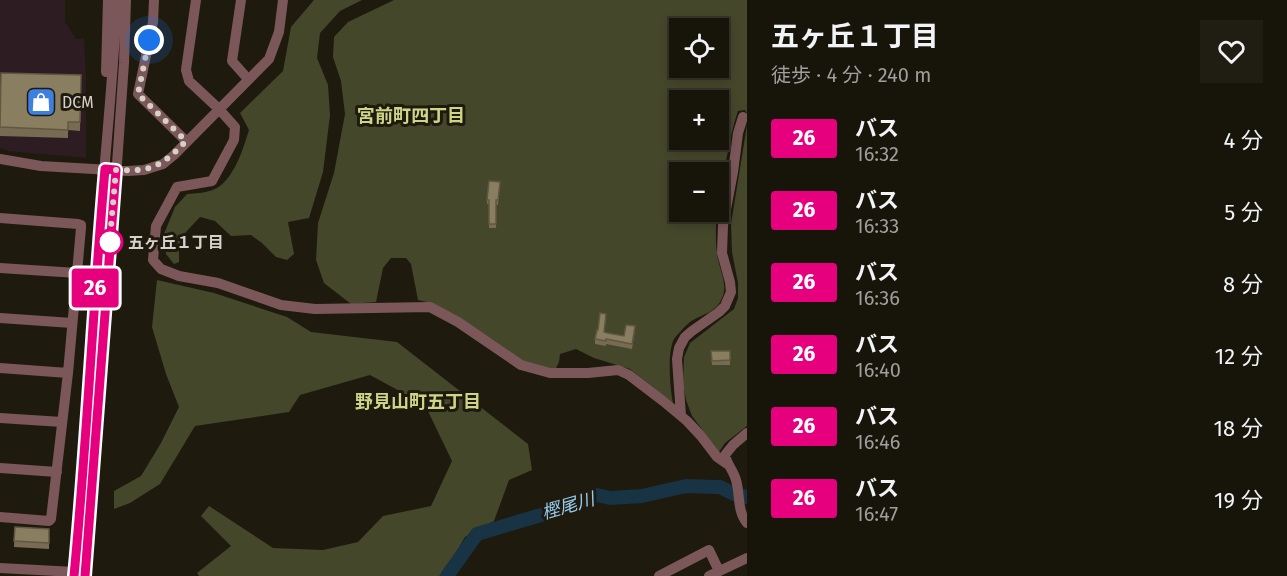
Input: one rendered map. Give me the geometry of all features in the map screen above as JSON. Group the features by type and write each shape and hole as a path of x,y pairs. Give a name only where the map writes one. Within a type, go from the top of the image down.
{"street":[{"path":"108,0 105,92 110,104"},
{"path":"111,170 110,104 117,0"},
{"path":"0,568 78,575 98,240 111,170 124,63 126,0"},
{"path":"154,0 153,22 138,94 186,141"},
{"path":"196,0 186,70 189,81 235,127 234,140 212,181 177,187 156,226 153,260 161,269 179,276 218,283 282,305 315,309 430,307 458,322 521,365 550,373 618,370 629,375 681,416 701,436 717,457 741,478 739,506 746,522"},
{"path":"241,0 232,62 248,79"},
{"path":"0,159 41,165 111,170 144,170 163,164 269,59 279,32 283,0"},
{"path":"681,416 677,359 679,348 685,337 725,306 731,292 722,252 723,225 734,172 738,133 743,117"},
{"path":"0,218 81,225 68,373 51,520 0,517"},
{"path":"0,268 77,273"},
{"path":"0,318 72,323"},
{"path":"0,368 68,373"},
{"path":"0,418 62,422"},
{"path":"727,464 725,455 747,434"},
{"path":"0,468 57,472"},
{"path":"733,512 746,522"},
{"path":"659,576 709,550 714,574 747,558"}],"shaded area":[{"path":"0,0 65,0 65,22 76,39 84,38 86,158 8,151 0,148"}],"green space":[{"path":"314,0 362,0 340,11 320,33 317,58 328,85 330,115 323,172 309,218 288,222 294,254 287,260 276,257 251,235 231,236 215,221 200,217 185,233 179,247 179,262 174,264 166,254 164,234 175,207 187,194 213,190 226,181 238,160 249,130 240,113 283,71 291,27"},
{"path":"394,0 747,0 747,114 745,110 738,111 729,144 729,90 669,90 669,150 728,150 726,162 669,162 669,222 716,222 716,248 724,287 722,298 716,307 690,322 674,339 670,361 673,403 630,369 594,358 576,349 560,354 555,370 522,361 431,303 418,300 411,264 406,258 391,258 383,268 376,302 351,304 324,283 316,260 318,223 334,173 345,114 341,81 333,57 334,37 348,22"},
{"path":"747,125 747,426 725,443 719,452 692,416 686,400 683,383 684,357 690,343 734,309 738,298 731,224"},
{"path":"157,280 214,293 287,317 311,332 397,342 528,444 532,470 509,480 494,521 465,537 446,570 439,576 199,576 197,573 231,546 201,516 209,506 273,548 323,550 358,542 383,516 431,506 452,461 425,405 370,375 300,395 289,412 195,426 160,484 130,503 114,509 114,491 141,476 179,407 152,327"}],"building":[{"name":"DCM","path":"1,73 81,75 80,122 68,122 68,130 0,127"},
{"path":"489,181 500,182 498,200 496,200 496,224 489,224 489,200 487,200"},
{"path":"600,313 606,314 604,332 624,336 626,325 635,326 632,344 595,339"},
{"path":"711,351 730,351 730,360 712,361"},
{"path":"15,527 49,529 49,543 14,541"}],"waterway":[{"name":"樫尾川","path":"447,576 477,534 597,495 610,498 642,496 686,486 720,487 747,497"}],"bus line":[{"name":"26","path":"74,576 80,522 98,240 105,169 116,170 115,193 85,576"}],"place":[{"name":"DCM","path":"41,102"},
{"name":"五ヶ丘１丁目","path":"110,242"}],"district":[{"name":"宮前町四丁目","path":"411,116"},
{"name":"野見山町五丁目","path":"418,402"}],"route":[{"path":"110,242 109,249 116,170 144,170 163,164 186,141 138,94 149,40"}]}
